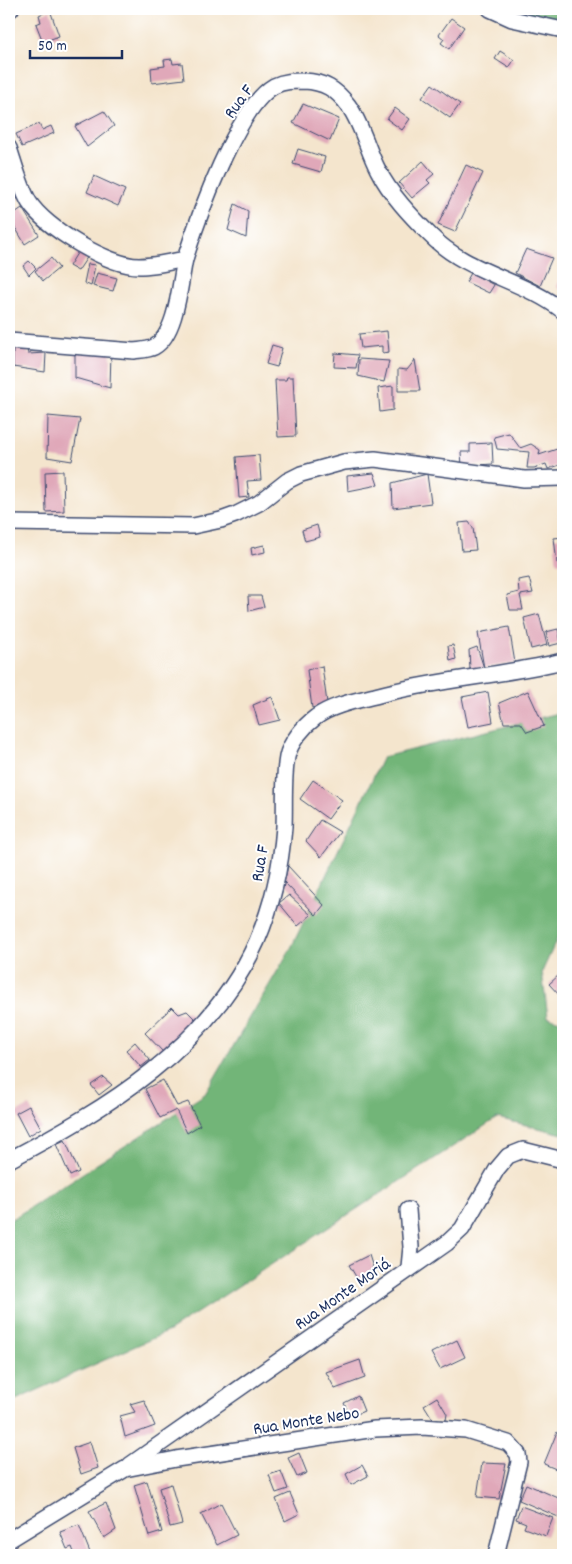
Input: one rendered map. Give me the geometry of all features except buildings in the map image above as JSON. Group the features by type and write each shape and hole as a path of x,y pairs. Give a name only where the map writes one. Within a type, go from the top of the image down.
{"street":[{"path":"490,9 512,19 563,30"},
{"name":"Rua F","path":"9,341 134,351 154,347 166,335 174,314 184,259 206,196 233,141 256,103 274,87 291,81 317,82 330,87 349,107 379,172 392,192 430,236 451,252 479,269 545,297 563,311"},
{"path":"9,148 24,191 33,208 82,246 103,256 138,266 184,259"},
{"path":"9,523 193,526 222,520 248,509 301,474 344,462 375,459 524,479 563,478"},
{"name":"Rua F","path":"9,1160 119,1097 140,1081 191,1035 221,1001 246,963 268,913 274,890 283,830 287,755 294,740 316,717 353,701 387,692 563,661"},
{"name":"Rua Monte Moriá","path":"125,1469 410,1267 447,1243 462,1229 497,1170 508,1156 523,1150 563,1160"},
{"path":"408,1210 411,1248 410,1267"},
{"name":"Rua Monte Nebo","path":"9,1540 125,1469 176,1459 374,1429 422,1427 466,1430 508,1443 518,1454 517,1471 496,1555"}],"green space":[{"path":"491,9 563,9 563,25"},
{"path":"563,712 563,926 542,972 548,1017 563,1022 563,1134 497,1118 169,1331 9,1403 9,1221 205,1094 291,948 383,757"}]}
